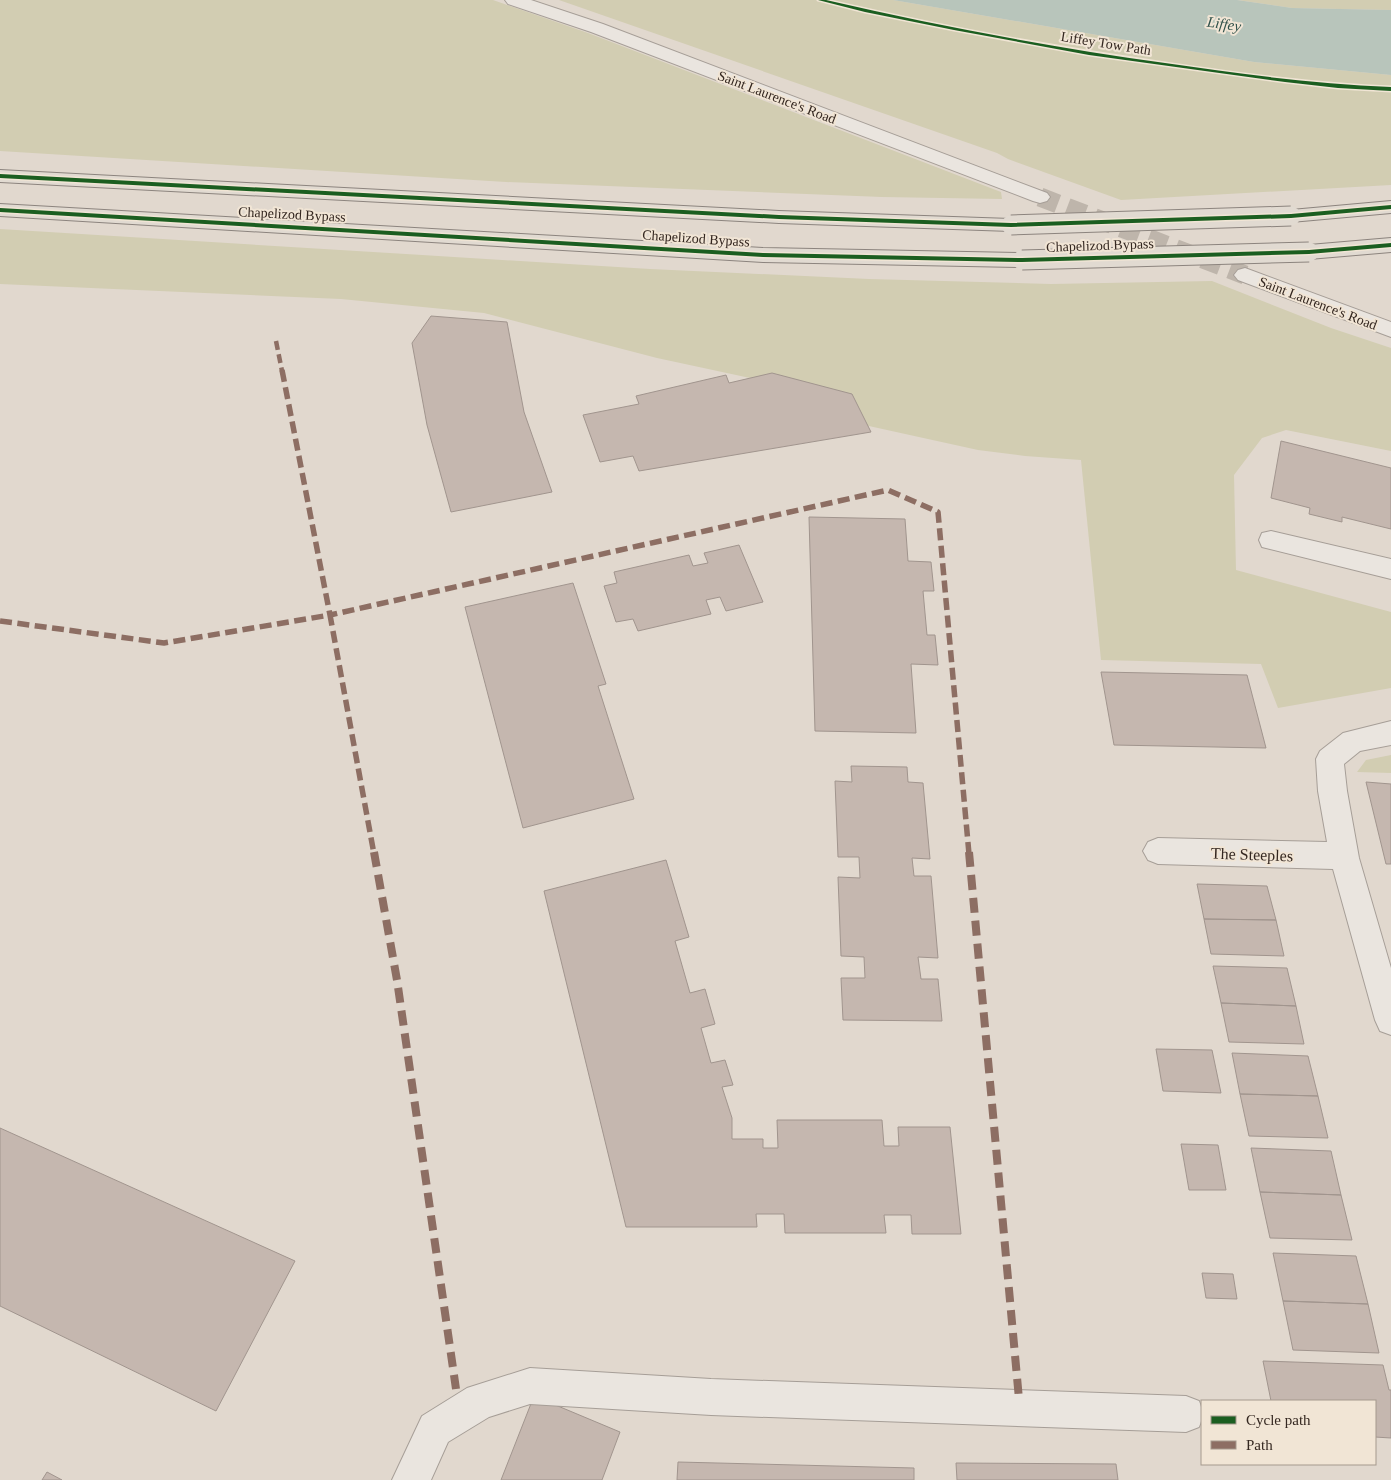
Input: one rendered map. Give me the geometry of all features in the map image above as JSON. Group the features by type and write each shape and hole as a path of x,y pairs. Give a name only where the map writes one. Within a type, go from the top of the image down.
{"main road":[{"name":"Chapelizod Bypass","path":"0,176 779,217 1011,225 1291,216 1391,207"},
{"name":"Chapelizod Bypass","path":"0,210 763,255 1022,260 1309,252 1391,245"}],"street":[{"name":"Saint Laurence's Road","path":"514,0 597,28 1040,197"},
{"name":"Saint Laurence's Road","path":"1246,275 1391,330"},
{"path":"1271,540 1391,569"},
{"path":"1391,733 1353,742 1330,759 1331,779 1345,856 1382,955 1391,1020"},
{"name":"The Steeples","path":"1158,851 1345,856"},
{"path":"411,1480 435,1429 480,1401 530,1386 711,1397 1186,1414"}],"shaded area":[{"path":"0,0 493,0 588,33 1001,192 1002,199 882,197 506,182 0,151"},
{"path":"559,0 893,0 1254,62 1391,75 1391,185 1121,200 1008,159 997,153"},
{"path":"1237,0 1391,0 1391,10 1292,8"},
{"path":"0,229 650,269 869,279 1051,284 1212,281 1331,328 1391,348 1391,451 1286,430 1262,438 1234,475 1236,570 1391,612 1391,688 1278,708 1261,664 1101,660 1081,460 978,450 837,419 782,385 657,358 484,313 341,299 0,284"},
{"path":"1391,755 1391,773 1357,772 1366,760"}],"water":[{"name":"Liffey","path":"893,0 1237,0 1292,8 1391,10 1391,75 1254,62"}],"building":[{"path":"431,316 507,322 524,412 552,492 451,512 427,425 412,343"},
{"path":"772,373 852,394 871,432 639,471 633,456 600,462 583,415 639,404 636,396 726,375 729,383"},
{"path":"1281,441 1391,468 1391,529 1342,517 1342,522 1309,514 1310,508 1271,498"},
{"path":"809,517 905,519 908,561 931,562 934,591 923,591 927,635 935,635 938,665 911,664 916,733 815,731"},
{"path":"739,545 763,602 726,611 720,597 706,600 711,614 638,631 633,619 616,622 604,586 617,583 614,572 689,555 693,566 708,563 704,553"},
{"path":"573,583 606,684 598,686 634,799 523,828 465,607"},
{"path":"1101,672 1247,675 1266,748 1114,745"},
{"path":"851,766 907,767 908,782 923,783 930,859 912,858 914,876 931,876 938,958 918,957 921,979 938,979 942,1021 843,1020 841,978 865,978 864,957 841,956 838,877 860,878 859,857 838,857 835,781 852,782"},
{"path":"1366,782 1391,784 1391,864 1386,864"},
{"path":"666,860 689,937 675,941 690,993 705,989 715,1024 701,1028 711,1063 725,1060 733,1085 722,1087 732,1118 732,1139 763,1139 763,1148 778,1148 777,1120 882,1120 884,1146 899,1146 898,1127 950,1127 961,1234 912,1234 911,1215 884,1215 886,1233 785,1233 784,1214 756,1214 757,1227 626,1227 544,891"},
{"path":"1197,884 1267,886 1276,920 1204,919"},
{"path":"1204,919 1276,920 1284,956 1211,954"},
{"path":"1213,966 1287,968 1296,1006 1221,1003"},
{"path":"1221,1003 1296,1006 1304,1044 1229,1042"},
{"path":"1156,1049 1212,1050 1221,1093 1163,1091"},
{"path":"1232,1053 1308,1056 1318,1096 1240,1094"},
{"path":"1240,1094 1318,1096 1328,1138 1249,1136"},
{"path":"0,1128 295,1261 216,1411 0,1306"},
{"path":"1181,1144 1218,1145 1226,1190 1189,1190"},
{"path":"1251,1148 1331,1151 1341,1195 1260,1192"},
{"path":"1260,1192 1341,1195 1352,1240 1270,1238"},
{"path":"1273,1253 1356,1256 1368,1304 1283,1301"},
{"path":"1202,1273 1233,1274 1237,1299 1206,1298"},
{"path":"1283,1301 1368,1304 1379,1353 1293,1350"},
{"path":"1263,1361 1383,1365 1389,1390 1391,1390 1391,1438 1376,1437 1376,1400 1271,1400"},
{"path":"534,1396 620,1432 602,1480 501,1480"},
{"path":"678,1462 914,1468 914,1480 677,1480"},
{"path":"956,1463 1116,1464 1118,1480 957,1480"},
{"path":"47,1472 62,1480 42,1480"}],"tunnel":[{"path":"1040,197 1245,275"}],"marked path":[{"path":"276,341 330,615 888,490 938,512 1019,1399"},
{"path":"0,621 164,643 330,615 397,980 456,1389"}],"cycle path":[{"name":"Liffey Tow Path","path":"820,0 1044,46 1285,81 1391,89"},
{"path":"0,176 779,217 1011,225 1291,216 1391,207"},
{"path":"0,210 763,255 1022,260 1309,252 1391,245"}]}
